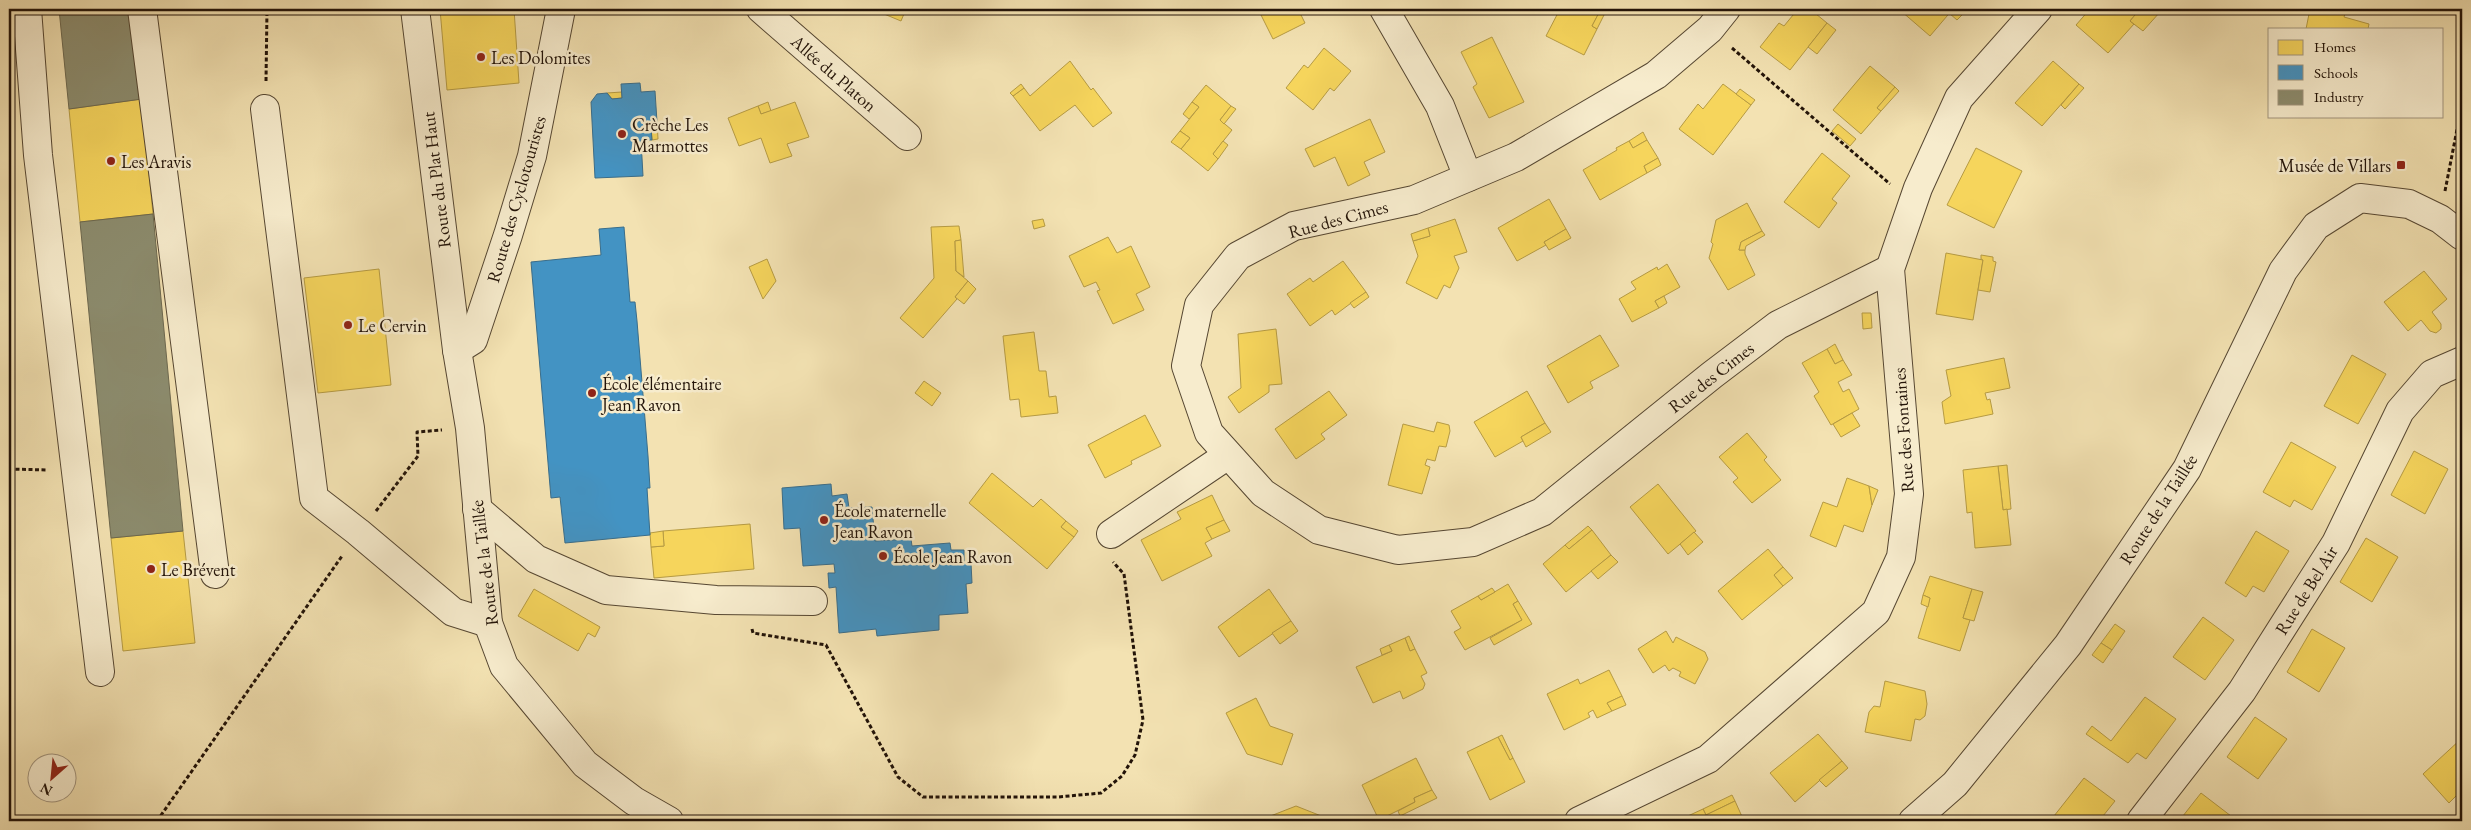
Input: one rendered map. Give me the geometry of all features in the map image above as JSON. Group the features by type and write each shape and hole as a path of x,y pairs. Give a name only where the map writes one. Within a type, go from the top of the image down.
{"street":[{"path":"27,9 38,155 100,672"},
{"path":"142,9 215,574"},
{"name":"Route du Plat Haut","path":"416,9 457,350"},
{"name":"Route des Cyclotouristes","path":"457,350 473,340 508,236 532,156 561,9"},
{"name":"Allée du Platon","path":"761,9 907,136"},
{"path":"1384,9 1440,106 1468,177"},
{"name":"Rue des Fontaines","path":"1579,821 1708,759 1876,612 1901,557 1909,494 1890,270 1913,204 1959,98 2038,9"},
{"name":"Rue des Cimes","path":"1718,19 1656,75 1516,157 1414,200 1294,226 1238,256 1199,305 1186,366 1209,433 1263,494 1319,530 1398,550 1473,542 1542,512 1712,375 1778,325 1890,270"},
{"path":"265,109 314,498 358,532 453,612 488,623"},
{"name":"Route de la Taillée","path":"1913,821 1955,784 2068,645 2187,469 2283,271 2316,226 2360,198 2409,204 2440,219 2462,236"},
{"name":"Route de la Taillée","path":"457,350 470,428 488,623 504,666 584,764 634,800 669,821"},
{"name":"Rue de Bel Air","path":"2141,821 2242,691 2336,543 2400,411 2432,374 2462,362"},
{"path":"1121,527 1228,455"},
{"path":"477,509 536,559 606,590 737,600 813,601"}],"path":[{"path":"265,109 268,9"},
{"path":"1718,19 1913,204"},
{"path":"2440,219 2462,104"},
{"path":"157,821 358,532 418,456 417,432 470,428"},
{"path":"9,469 32,471 76,468"},
{"path":"737,600 753,633 826,645 898,777 923,797 1058,797 1101,793 1122,776 1135,755 1143,720 1124,574 1111,560 1122,542 1121,527"}],"building: Homes":[{"name":"Les Dolomites","path":"440,9 514,9 519,83 447,90"},
{"path":"872,9 906,9 901,21"},
{"path":"1264,9 1298,9 1305,23 1273,39 1259,11"},
{"path":"1560,9 1601,9 1592,26 1597,29 1584,55 1546,36"},
{"path":"1601,9 1607,9 1597,29 1592,26"},
{"path":"1798,9 1810,9 1827,23 1790,70 1760,47 1779,23 1784,26"},
{"path":"1904,9 1953,9 1930,36 1901,11"},
{"path":"1953,9 1968,9 1957,20 1949,13"},
{"path":"2090,9 2140,9 2130,21 2134,24 2108,53 2076,25"},
{"path":"2140,9 2156,9 2160,12 2143,31 2130,21"},
{"path":"2310,9 2327,9 2345,14 2344,17 2369,24 2368,28 2306,28"},
{"path":"1827,23 1836,30 1817,54 1808,47"},
{"path":"1492,37 1524,102 1489,118 1473,87 1477,84 1461,52"},
{"path":"1324,48 1351,71 1334,91 1330,88 1313,110 1286,88 1304,65 1308,68"},
{"path":"1070,61 1091,90 1093,88 1112,113 1093,127 1075,105 1040,131 1013,96 1024,88 1030,96"},
{"path":"2053,61 2079,84 2042,126 2015,103"},
{"path":"1870,66 1895,87 1877,108 1881,111 1861,134 1833,110"},
{"path":"1021,84 1024,88 1013,96 1010,93"},
{"path":"1723,84 1751,105 1713,155 1679,129 1698,104 1703,109"},
{"path":"2079,84 2084,88 2065,109 2061,105"},
{"path":"1206,85 1231,106 1220,120 1232,130 1213,154 1218,159 1208,171 1181,149 1190,138 1180,131 1199,107 1192,102"},
{"path":"1895,87 1899,91 1881,111 1877,108"},
{"path":"1740,89 1755,100 1751,105 1736,94"},
{"path":"622,92 622,98 612,99 607,93"},
{"name":"Les Aravis","path":"142,99 153,214 80,222 69,109"},
{"path":"768,102 771,111 761,114 758,106"},
{"path":"795,102 809,137 787,144 792,156 770,163 761,138 739,146 728,118 758,106 761,114"},
{"path":"1192,102 1199,107 1189,119 1183,114"},
{"path":"1231,106 1236,109 1224,124 1220,120"},
{"path":"1370,119 1385,152 1364,162 1370,175 1348,186 1335,157 1314,167 1305,149"},
{"path":"657,122 658,139 652,140 651,128"},
{"path":"1838,124 1856,139 1850,146 1832,131"},
{"path":"1180,131 1190,138 1181,149 1171,142"},
{"path":"1643,132 1647,140 1633,148 1629,141"},
{"path":"1647,140 1658,158 1644,166 1647,173 1600,200 1583,170 1629,141 1633,148"},
{"path":"1223,141 1228,145 1218,159 1213,154"},
{"path":"1976,148 2022,171 1994,228 1947,205"},
{"path":"1822,153 1850,176 1832,199 1837,203 1819,228 1784,202"},
{"path":"1658,158 1661,165 1647,173 1644,166"},
{"path":"1549,199 1566,229 1544,242 1546,245 1517,261 1498,228"},
{"path":"1747,203 1762,231 1741,242 1739,250 1745,250 1755,275 1728,290 1709,258 1713,244 1711,242 1716,220"},
{"path":"1043,219 1045,226 1034,229 1032,221"},
{"path":"1455,219 1467,252 1454,256 1459,268 1450,288 1444,285 1437,299 1406,283 1418,256 1413,241 1430,236 1428,228"},
{"path":"959,226 961,240 955,241 956,271 968,281 955,297 957,299 923,338 900,318 934,278 931,227"},
{"path":"1428,228 1430,236 1413,241 1411,234"},
{"path":"1566,229 1571,238 1549,250 1544,242"},
{"path":"1762,231 1765,235 1746,246 1745,250 1739,250 1741,242"},
{"path":"1108,237 1117,253 1131,246 1150,287 1136,294 1144,310 1113,324 1097,291 1100,290 1096,282 1084,287 1069,256"},
{"path":"961,240 964,277 956,271 955,241"},
{"path":"1946,253 1983,260 1973,320 1936,314"},
{"path":"1981,255 1993,257 1993,261 1996,262 1990,292 1978,290 1983,260"},
{"path":"767,259 776,281 763,299 749,267"},
{"path":"1343,261 1366,292 1335,315 1332,310 1310,326 1287,294 1310,278 1313,282"},
{"path":"1667,264 1680,287 1655,301 1659,308 1632,322 1619,299 1636,289 1631,282 1657,267 1658,270"},
{"name":"Le Cervin","path":"379,269 391,385 318,393 304,278"},
{"path":"2424,271 2447,299 2432,312 2441,324 2441,329 2436,333 2430,331 2421,320 2408,331 2384,302"},
{"path":"968,281 976,289 964,304 955,297"},
{"path":"1366,292 1369,297 1354,308 1350,303"},
{"path":"1664,296 1667,303 1659,308 1655,301"},
{"path":"1862,313 1871,313 1872,328 1863,329"},
{"path":"1276,329 1282,384 1269,385 1269,392 1239,413 1228,397 1241,388 1238,334"},
{"path":"1034,332 1039,371 1046,371 1049,397 1056,396 1058,413 1021,417 1019,399 1010,400 1003,336"},
{"path":"1600,335 1619,366 1590,382 1593,388 1568,403 1547,366"},
{"path":"1835,344 1843,360 1835,364 1827,349"},
{"path":"1827,349 1835,364 1843,360 1852,375 1838,382 1843,392 1849,389 1859,409 1831,425 1814,396 1819,392 1802,363"},
{"path":"2352,355 2386,374 2358,424 2324,406"},
{"path":"2004,358 2010,388 1985,393 1987,400 1990,399 1993,414 1945,424 1942,402 1951,396 1946,370"},
{"path":"924,381 941,393 932,406 915,393"},
{"path":"1329,391 1347,415 1321,434 1325,439 1296,459 1275,429"},
{"path":"1527,391 1545,423 1521,437 1523,441 1495,457 1474,422"},
{"path":"1852,413 1860,426 1841,437 1833,424"},
{"path":"1145,415 1161,446 1131,461 1132,464 1105,478 1088,445"},
{"path":"1437,422 1449,425 1450,431 1446,447 1439,446 1435,461 1427,459 1425,465 1430,467 1422,494 1388,485 1403,424 1434,432"},
{"path":"1545,423 1551,432 1526,447 1521,437"},
{"path":"1747,433 1767,457 1764,460 1781,480 1752,503 1733,482 1738,478 1719,457"},
{"path":"2291,442 2336,467 2312,510 2294,500 2290,507 2263,492"},
{"path":"2414,451 2448,469 2425,514 2391,495"},
{"path":"2007,465 2011,509 2003,510 1998,466"},
{"path":"1998,466 2003,510 2007,509 2011,545 1975,548 1972,512 1967,513 1963,470"},
{"path":"992,473 1033,507 1041,499 1066,521 1061,527 1074,537 1047,569 969,503"},
{"path":"1847,478 1869,486 1872,505 1863,532 1844,525 1836,547 1810,536 1823,502 1837,507"},
{"path":"1658,484 1696,531 1668,554 1630,507"},
{"path":"1869,486 1878,490 1872,505"},
{"path":"1212,495 1224,520 1206,528 1212,539 1205,543 1212,556 1162,581 1141,540 1181,519 1177,512"},
{"path":"1224,520 1230,531 1212,539 1206,528"},
{"path":"1066,521 1078,531 1074,537 1061,527"},
{"path":"750,524 754,569 654,578 651,547 664,546 663,531"},
{"path":"1588,526 1592,530 1569,549 1565,545"},
{"path":"1592,530 1611,555 1566,592 1543,564 1565,545 1569,549"},
{"name":"Le Brévent","path":"183,531 195,643 123,651 111,538"},
{"path":"663,531 664,546 651,547 650,533"},
{"path":"2256,531 2289,551 2264,592 2253,586 2246,597 2225,583"},
{"path":"1694,532 1703,542 1688,555 1680,544"},
{"path":"2366,538 2398,557 2372,602 2340,582"},
{"path":"1768,549 1783,567 1774,575 1783,586 1742,620 1718,591"},
{"path":"1611,555 1618,562 1598,579 1591,571"},
{"path":"1783,567 1793,578 1783,586 1774,575"},
{"path":"1930,576 1972,589 1963,618 1970,620 1960,651 1918,638 1930,598 1923,595"},
{"path":"1508,584 1518,601 1513,604 1522,620 1465,650 1454,632 1461,628 1451,611 1478,596 1481,600"},
{"path":"1492,588 1495,592 1481,600 1478,596"},
{"path":"534,589 600,627 595,637 588,633 578,651 518,616"},
{"path":"1269,589 1291,621 1239,657 1218,627"},
{"path":"1972,589 1983,592 1974,621 1963,618"},
{"path":"1923,595 1930,598 1928,607 1921,604"},
{"path":"1518,601 1532,624 1494,645 1490,638 1522,620 1513,604"},
{"path":"2203,617 2234,640 2205,680 2173,657"},
{"path":"1291,621 1298,631 1280,644 1272,633"},
{"path":"2115,624 2125,631 2112,650 2101,643"},
{"path":"2312,629 2345,648 2319,692 2287,672"},
{"path":"1666,631 1673,643 1676,637 1705,652 1708,659 1695,684 1679,676 1681,672 1673,668 1669,671 1665,665 1653,673 1638,649"},
{"path":"1409,636 1415,649 1410,651 1405,638"},
{"path":"1405,638 1410,651 1415,649 1427,673 1421,676 1425,684 1423,689 1403,699 1400,691 1373,703 1356,667 1392,651 1389,645"},
{"path":"2101,643 2112,650 2103,663 2092,655"},
{"path":"1389,645 1392,651 1382,655 1380,649"},
{"path":"1609,670 1622,696 1607,703 1612,711 1597,718 1593,710 1588,713 1590,717 1564,730 1547,694 1578,679 1580,684"},
{"path":"1885,681 1925,691 1927,704 1925,716 1920,720 1915,719 1911,741 1865,732 1869,712 1874,706 1880,707"},
{"path":"1622,696 1626,705 1612,711 1607,703"},
{"path":"2145,697 2176,719 2146,759 2137,753 2128,763 2086,734 2092,726 2111,741"},
{"path":"1256,698 1270,726 1293,734 1282,765 1247,754 1226,713"},
{"path":"2255,717 2287,739 2258,779 2227,757"},
{"path":"1818,734 1842,761 1795,802 1770,773"},
{"path":"1502,735 1513,758 1510,760 1498,737"},
{"path":"1498,737 1510,760 1513,758 1525,782 1490,800 1467,752"},
{"path":"2461,739 2462,790 2449,803 2423,774"},
{"path":"1416,758 1432,790 1414,798 1415,802 1379,820 1362,785"},
{"path":"1842,761 1848,768 1826,787 1819,780"},
{"path":"2084,778 2115,801 2099,821 2060,821 2054,816"},
{"path":"1432,790 1437,798 1400,816 1398,811 1415,802 1414,798"},
{"path":"2201,793 2231,816 2227,821 2179,821"},
{"path":"1732,795 1735,801 1706,815 1703,809"},
{"path":"1735,801 1744,821 1677,821 1703,809 1706,815"},
{"path":"1296,806 1334,821 1266,821 1268,817"}],"building: Schools":[{"name":"Crèche Les Marmottes","path":"640,83 641,92 655,91 657,122 651,128 652,140 641,140 643,176 595,178 591,102 597,94 607,93 612,99 622,98 621,84"},
{"name":"École élémentaire Jean Ravon","path":"624,227 630,302 635,302 637,321 650,488 647,488 650,535 565,543 560,497 551,498 531,262 601,255 599,229"},
{"name":"École Jean Ravon","path":"831,484 832,496 847,494 849,508 872,507 875,541 911,539 912,546 950,543 951,550 964,550 964,563 971,563 972,583 966,584 968,613 939,615 939,630 877,636 876,629 839,633 836,587 829,588 828,573 835,573 834,564 803,566 800,528 784,529 782,488"}],"building: Industry":[{"path":"59,9 134,9 142,99 69,109"},
{"path":"153,214 183,531 111,538 80,222"}],"place":[{"name":"Les Dolomites","path":"481,57"},
{"name":"Crèche Les Marmottes","path":"622,134"},
{"name":"Les Aravis","path":"111,161"},
{"name":"Musée de Villars","path":"2401,165"},
{"name":"Le Cervin","path":"348,325"},
{"name":"École élémentaire Jean Ravon","path":"592,393"},
{"name":"École maternelle Jean Ravon","path":"824,520"},
{"name":"École Jean Ravon","path":"883,556"},
{"name":"Le Brévent","path":"151,569"}]}
